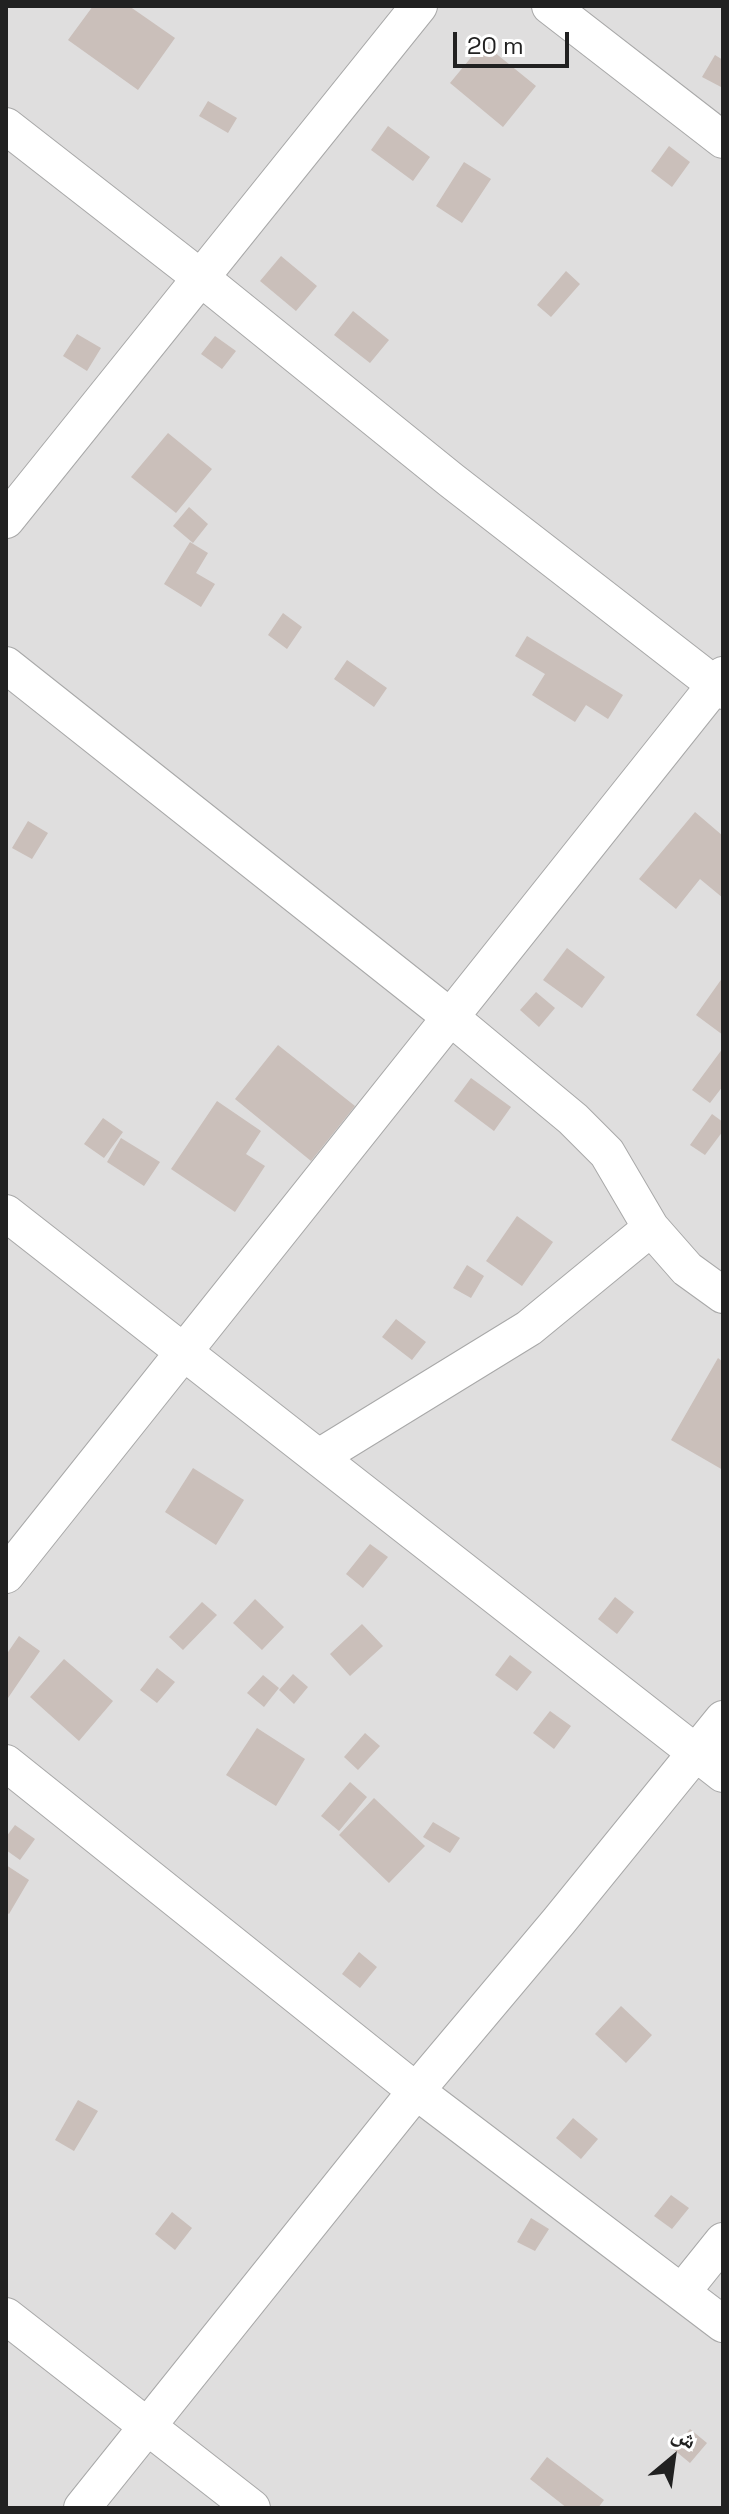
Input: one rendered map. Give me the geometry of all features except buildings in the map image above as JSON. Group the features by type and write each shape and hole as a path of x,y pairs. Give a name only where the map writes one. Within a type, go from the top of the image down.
{"street":[{"path":"6,520 419,6"},
{"path":"550,6 723,140"},
{"path":"6,126 201,278 451,480 720,684 449,1016 6,1575"},
{"path":"6,665 449,1016 573,1119 607,1153 651,1228 687,1269 723,1295"},
{"path":"6,1213 709,1763"},
{"path":"319,1457 529,1328 651,1228"},
{"path":"82,2508 416,2091 559,1921 709,1763 723,1719"},
{"path":"6,1763 416,2091 723,2324"},
{"path":"682,2292 723,2241"},
{"path":"6,2316 252,2508"}],"shaded area":[{"path":"6,6 723,6 723,2508 6,2508"}]}
